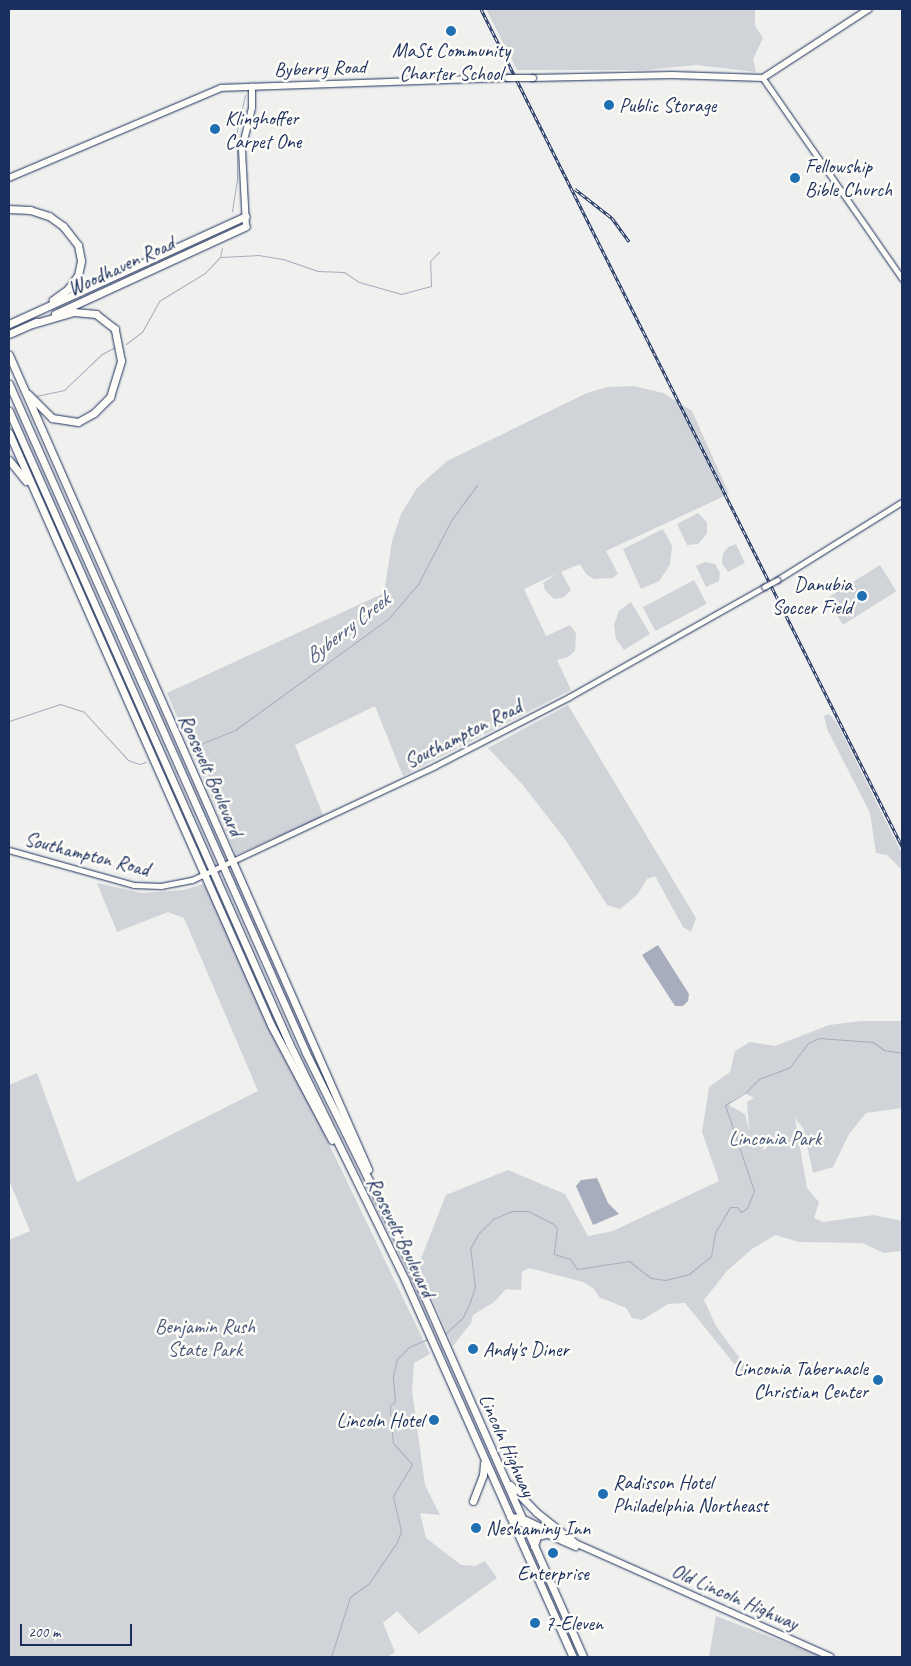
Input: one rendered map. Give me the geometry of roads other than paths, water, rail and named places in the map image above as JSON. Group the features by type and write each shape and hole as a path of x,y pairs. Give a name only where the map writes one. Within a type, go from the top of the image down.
{"highway":[{"path":"9,209 30,210 54,219 68,231 80,249 81,264 74,282 40,310"},
{"name":"Woodhaven Road","path":"9,324 246,216"},
{"name":"Woodhaven Road","path":"9,334 246,226"},
{"path":"23,388 48,416 63,422 78,422 106,401 115,386 121,366 117,333 100,316 74,312 32,324"},
{"name":"Roosevelt Boulevard","path":"9,355 383,1208 438,1327"},
{"name":"Roosevelt Boulevard","path":"9,384 308,1059 383,1208"},
{"name":"Roosevelt Boulevard","path":"9,411 213,872 344,1158 428,1331"},
{"path":"9,420 13,444"},
{"name":"Roosevelt Boulevard","path":"9,433 280,1044 344,1158"},
{"path":"9,460 38,498"},
{"path":"169,719 179,768"},
{"path":"144,739 169,773"},
{"name":"Lincoln Highway","path":"438,1327 583,1657"},
{"name":"Lincoln Highway","path":"428,1331 574,1657"},
{"path":"473,1500 484,1475 484,1457"},
{"path":"505,1479 532,1508 575,1543"},
{"path":"534,1546 538,1536 546,1534"}],"main road":[{"path":"764,78 870,9"},
{"name":"Byberry Road","path":"9,178 212,92 252,87 508,78 672,74 764,78"},
{"path":"246,226 242,142 252,108 252,87"},
{"name":"Old Lincoln Highway","path":"510,1517 575,1543 626,1568"},
{"name":"Old Lincoln Highway","path":"523,1521 546,1534 831,1657"}],"street":[{"path":"764,78 902,278"},
{"name":"Southampton Road","path":"9,850 140,886 175,885 213,872 378,795 569,697 764,588 902,502"}],"water":[{"path":"658,945 689,994 688,1001 683,1006 675,1006 642,955"},
{"path":"597,1178 608,1203 619,1214 593,1225 576,1186 581,1180"}],"waterway":[{"path":"232,211 237,180 237,130 245,95"},
{"path":"126,344 142,332 159,301 205,273 220,257 222,248"},
{"path":"220,257 258,255 283,259 317,271 344,272 359,282 401,294 431,286 430,261 439,252"},
{"path":"36,396 64,390 102,354 115,347"},
{"name":"Byberry Creek","path":"191,748 235,730 389,618 418,584 452,519 477,485"},
{"name":"Byberry Creek","path":"9,721 60,704 84,712 128,760 139,764 146,762"},
{"path":"444,1335 463,1317 470,1302 475,1287 470,1249 478,1234 493,1219 512,1211 528,1211 552,1223 557,1228 554,1254 570,1259 577,1269 629,1261 651,1278 665,1280 689,1274 711,1256 715,1233 730,1207 737,1207 741,1212 747,1208 754,1191 725,1105 745,1093 759,1079 790,1067 808,1043 819,1038 873,1042 884,1050 902,1053"},
{"path":"331,1657 350,1597 369,1583 397,1542 401,1531 393,1496 412,1464 393,1443 390,1406 395,1401 393,1376 397,1359 409,1347 428,1339"}],"railway":[{"path":"481,9 902,846"},
{"path":"575,189 612,218 629,241"}],"place":[{"name":"MaSt Community Charter School","path":"451,31"},
{"name":"Public Storage","path":"609,105"},
{"name":"Klinghoffer Carpet One","path":"215,129"},
{"name":"Fellowship Bible Church","path":"795,178"},
{"name":"Danubia Soccer Field","path":"862,596"},
{"name":"Andy's Diner","path":"473,1349"},
{"name":"Linconia Tabernacle Christian Center","path":"878,1380"},
{"name":"Lincoln Hotel","path":"434,1420"},
{"name":"Radisson Hotel Philadelphia Northeast","path":"603,1494"},
{"name":"Neshaminy Inn","path":"476,1528"},
{"name":"Enterprise","path":"553,1553"},
{"name":"7-Eleven","path":"535,1623"}],"park label":[{"name":"Linconia Park","path":"775,1138"},
{"name":"Benjamin Rush State Park","path":"205,1338"}]}
